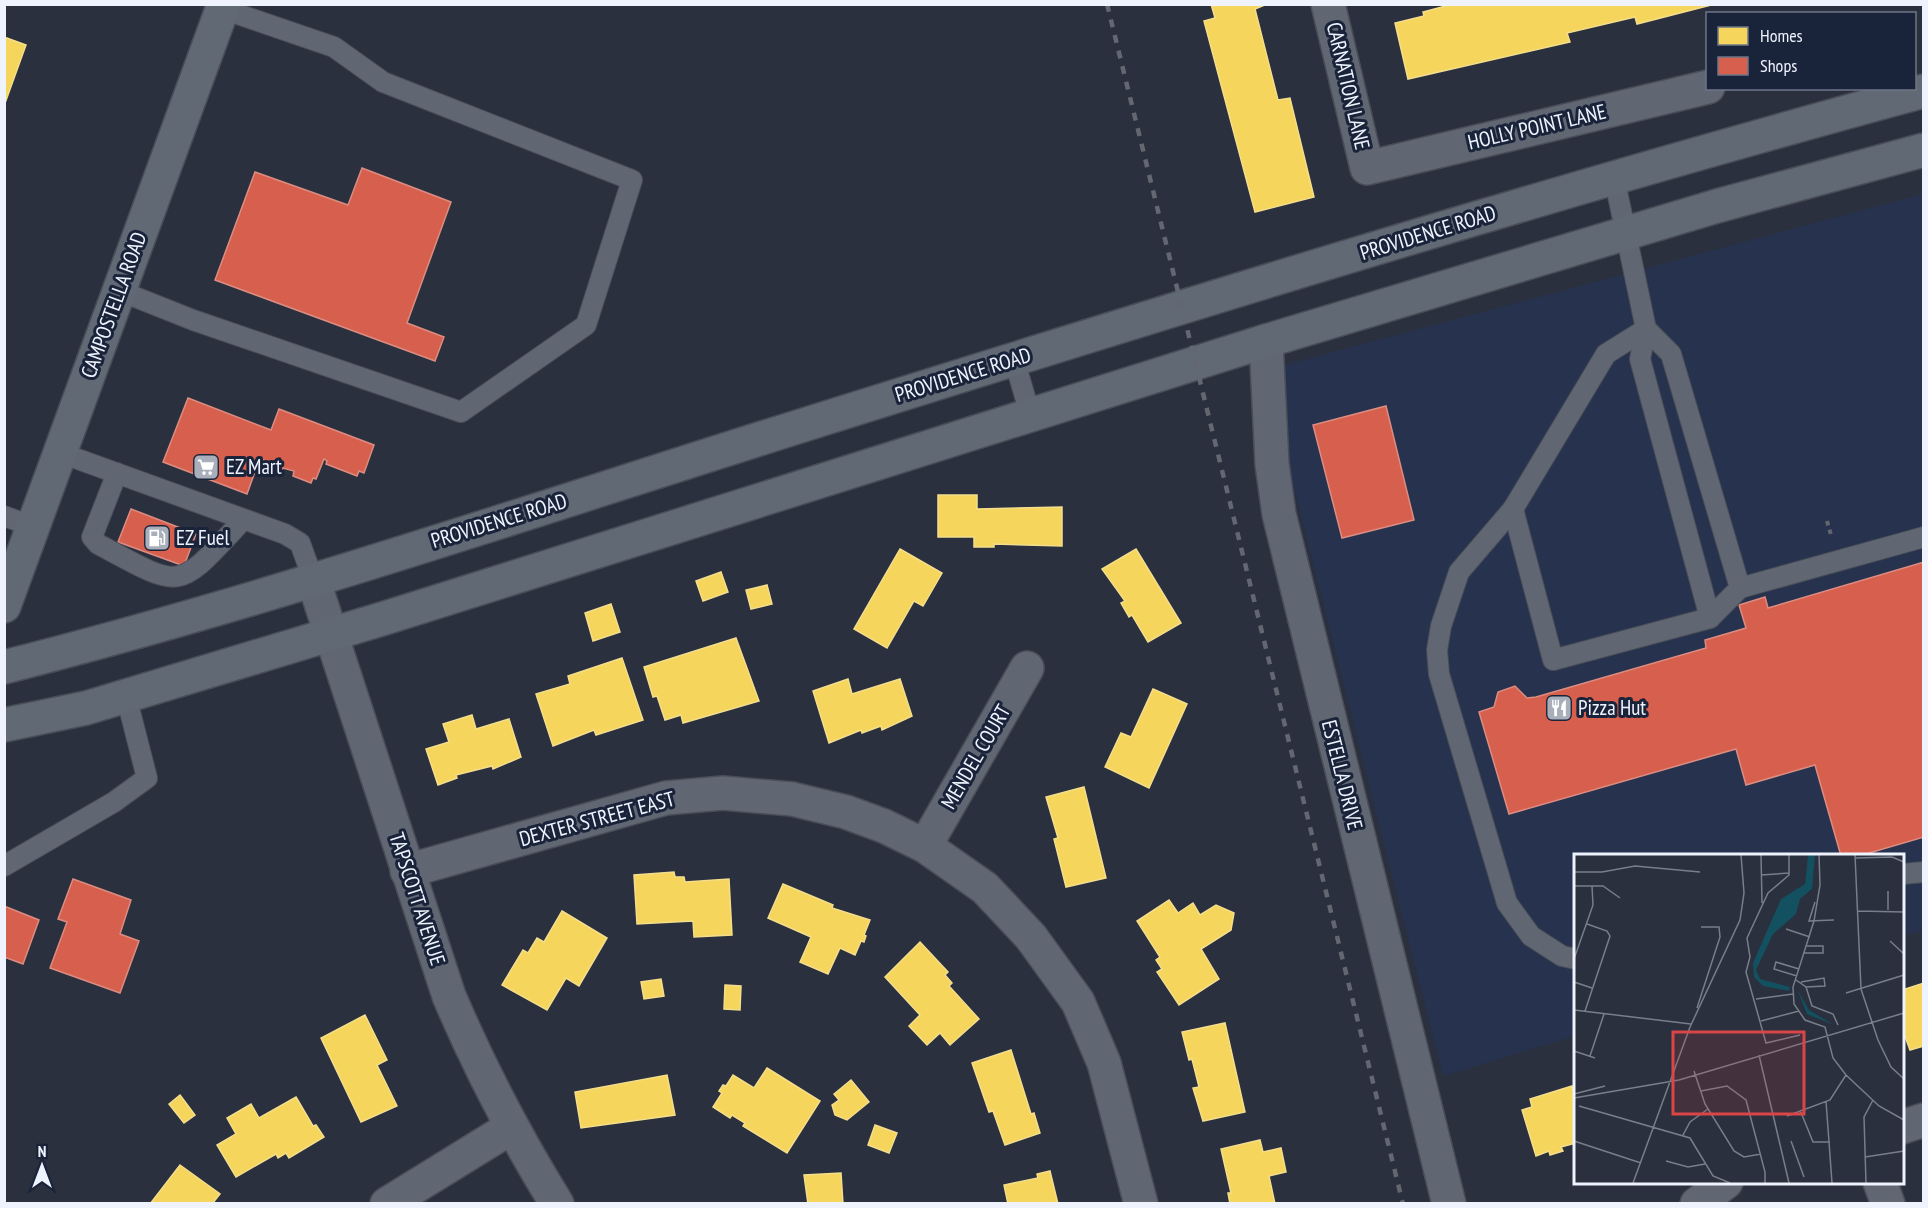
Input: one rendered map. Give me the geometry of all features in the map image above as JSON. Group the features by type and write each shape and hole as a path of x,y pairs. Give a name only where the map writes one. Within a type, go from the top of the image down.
{"main road":[{"name":"CAMPOSTELLA ROAD","path":"4,606 19,521 60,453 224,7"},
{"name":"PROVIDENCE ROAD","path":"4,667 87,647 313,579 1014,359 1614,177 1923,91"},
{"path":"4,725 86,708 331,634 1266,341 1626,233 1923,150"}],"street":[{"name":"CARNATION LANE","path":"1328,4 1367,168"},
{"name":"HOLLY POINT LANE","path":"1367,168 1706,87"},
{"name":"ESTELLA DRIVE","path":"1266,341 1272,464 1279,514 1449,1203"},
{"name":"TAPSCOTT AVENUE","path":"313,579 449,996 474,1056 510,1128 557,1203"},
{"name":"MENDEL COURT","path":"925,846 1027,668"},
{"name":"DEXTER STREET EAST","path":"407,871 666,798 723,793 792,799 846,812 925,846 985,888 1031,937 1078,1002 1104,1063 1141,1203"},
{"path":"1904,1126 1923,1120"},
{"path":"387,1203 510,1128"},
{"path":"1697,1203 1723,1184"},
{"path":"1881,1184 1888,1203"}],"lane":[{"path":"120,291 193,320 461,412 586,325 632,180 383,82 334,47 224,7"},
{"path":"1614,177 1646,329 1640,359 1710,618"},
{"path":"1574,959 1562,956 1531,936 1507,903 1439,674 1437,650 1459,572 1513,509 1606,354 1646,329"},
{"path":"1646,329 1671,354 1740,588"},
{"path":"1014,359 1030,414"},
{"path":"60,453 285,534 300,543 313,579"},
{"path":"117,474 92,537 98,544 154,574 172,579 186,576 198,567 243,520"},
{"path":"1513,509 1553,660 1710,618 1740,588 1923,537"},
{"path":"4,866 114,802 147,778 126,696"},
{"path":"1904,874 1923,872"}],"shaded area":[{"path":"1923,194 1923,930 1904,936 1904,854 1574,854 1574,1036 1443,1076 1288,464 1281,366"}],"building: Homes":[{"path":"1211,4 1267,4 1255,9 1278,100 1290,98 1314,197 1255,212 1204,21 1215,18"},
{"path":"1453,4 1715,4 1637,24 1635,17 1567,33 1570,42 1408,79 1395,23 1424,16 1423,12"},
{"path":"4,37 26,45 4,106"},
{"path":"938,495 977,495 977,509 1062,507 1062,546 994,544 994,547 974,547 974,537 938,537"},
{"path":"900,549 942,573 923,606 914,601 887,648 854,629"},
{"path":"1136,549 1181,623 1148,642 1132,615 1129,617 1121,603 1125,601 1102,569"},
{"path":"721,572 728,592 703,601 696,581"},
{"path":"767,585 772,604 751,609 746,590"},
{"path":"611,604 620,632 593,641 585,613"},
{"path":"736,638 759,701 683,723 681,715 665,720 657,696 653,697 644,667"},
{"path":"622,658 643,720 596,735 594,730 553,746 536,694 570,684 568,676"},
{"path":"848,679 852,694 900,679 912,716 882,730 881,726 862,733 861,730 829,743 813,691"},
{"path":"1153,689 1187,704 1149,788 1105,767 1121,733 1131,737"},
{"path":"472,715 476,729 509,719 521,757 493,769 492,766 456,775 457,778 438,785 426,749 449,742 443,724"},
{"path":"1084,787 1106,878 1066,887 1054,839 1058,838 1046,797"},
{"path":"674,872 675,877 684,877 685,882 729,879 732,935 694,937 693,921 637,924 634,875"},
{"path":"783,884 833,905 832,908 870,920 864,935 866,936 864,942 861,941 855,955 840,948 828,974 800,962 811,937 768,918"},
{"path":"1169,900 1178,913 1193,903 1200,915 1216,905 1234,913 1231,930 1201,949 1219,979 1179,1005 1157,972 1162,969 1156,960 1160,957 1137,921"},
{"path":"562,911 607,938 579,986 566,978 547,1010 502,985 523,950 528,953 537,938 544,942"},
{"path":"920,942 948,972 945,975 952,983 949,986 979,1019 950,1045 940,1033 927,1045 909,1026 920,1015 885,977"},
{"path":"661,979 664,996 644,999 641,982"},
{"path":"1924,983 1924,1046 1910,1050 1904,1034 1904,989"},
{"path":"725,985 741,986 740,1010 724,1009"},
{"path":"365,1015 387,1060 377,1065 397,1106 361,1122 321,1038"},
{"path":"1225,1023 1245,1112 1203,1121 1193,1088 1199,1087 1182,1032"},
{"path":"1011,1050 1031,1114 1034,1113 1040,1133 1005,1145 993,1111 989,1112 972,1063"},
{"path":"767,1068 820,1101 787,1153 743,1126 745,1123 732,1115 730,1118 713,1107 722,1093 719,1091 723,1085 726,1086 733,1075 754,1088"},
{"path":"667,1075 675,1115 581,1128 575,1092"},
{"path":"851,1080 869,1102 847,1120 835,1115 832,1105 839,1100 834,1094"},
{"path":"1572,1086 1574,1144 1561,1147 1563,1151 1550,1155 1549,1151 1536,1156 1522,1110 1532,1107 1530,1099"},
{"path":"180,1095 195,1115 184,1123 169,1104"},
{"path":"296,1097 313,1126 316,1125 324,1137 289,1158 286,1153 278,1158 276,1154 236,1177 217,1145 236,1134 227,1118 251,1104 259,1118"},
{"path":"875,1125 897,1133 889,1153 868,1145"},
{"path":"1260,1140 1263,1152 1281,1148 1286,1172 1269,1176 1275,1204 1230,1204 1228,1193 1231,1193 1221,1149"},
{"path":"180,1165 220,1194 212,1204 150,1204"},
{"path":"1050,1171 1058,1204 1008,1204 1004,1185 1038,1178 1037,1174"},
{"path":"841,1173 843,1204 808,1204 804,1175"}],"building: Shops":[{"path":"362,168 451,202 407,323 444,337 435,361 215,280 255,172 348,205"},
{"path":"188,398 271,430 279,409 374,445 364,473 359,471 357,476 326,464 327,461 324,459 316,479 313,478 311,483 293,476 294,471 283,468 281,471 262,464 264,460 260,458 247,494 163,462"},
{"path":"1386,406 1414,520 1342,538 1313,425"},
{"name":"EZ Fuel","path":"131,509 196,534 184,566 118,542"},
{"path":"1924,562 1924,837 1866,854 1840,854 1815,765 1746,785 1736,749 1509,814 1479,712 1494,707 1498,692 1515,686 1527,698 1536,697 1706,648 1705,640 1746,628 1739,605 1765,597 1768,608"},
{"path":"73,879 131,900 120,934 139,941 120,993 50,968 67,922 58,919"},
{"path":"4,906 39,920 23,964 4,957"}],"railway":[{"path":"1107,4 1403,1204"}],"place":[{"name":"EZ Mart","path":"206,467"},
{"name":"EZ Fuel","path":"157,538"},
{"name":"Pizza Hut","path":"1559,708"}]}
